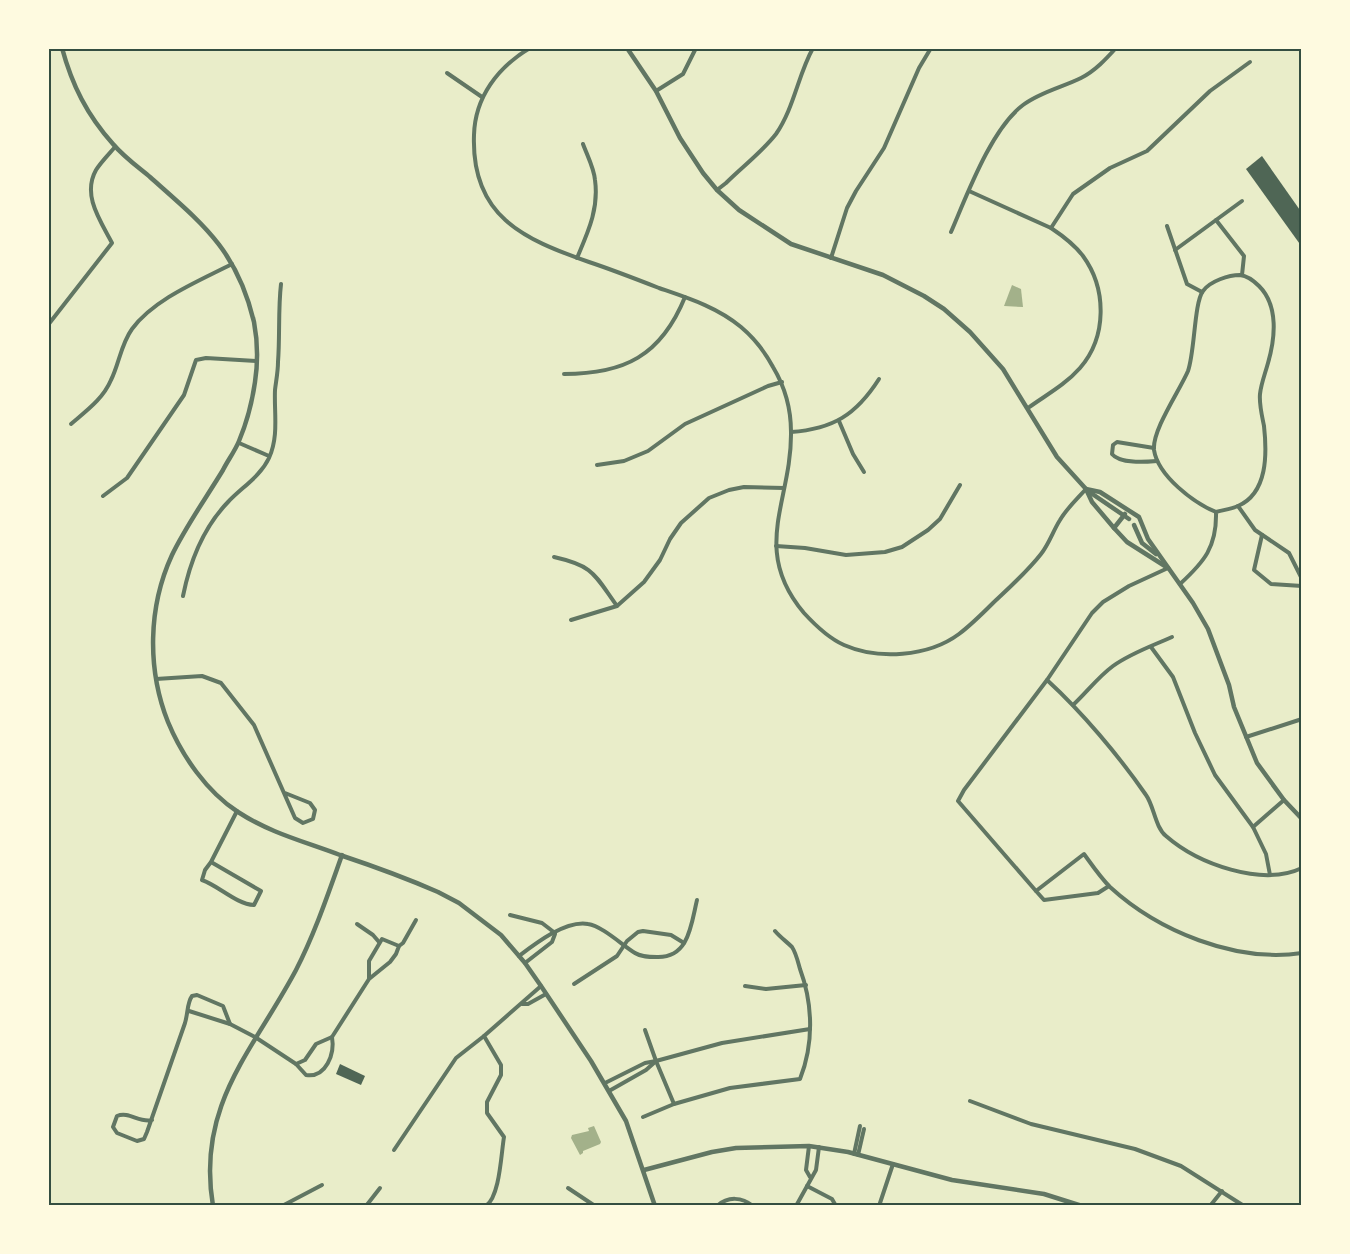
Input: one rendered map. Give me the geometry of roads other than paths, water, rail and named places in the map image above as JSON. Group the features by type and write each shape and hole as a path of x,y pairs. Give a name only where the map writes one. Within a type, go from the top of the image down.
{"street":[{"path":"62,48 70,77 83,105 115,147 201,222 219,242 233,264 254,322 258,361 252,404 239,443 178,543 164,576 155,615 153,635 155,679 167,719 184,753 220,797 237,811 281,834 417,883 459,903 501,935 525,963 609,1090 626,1121 655,1206"},
{"path":"530,48 495,76 482,97 474,125 474,163 479,181 497,212 516,230 537,242 716,310 741,327 760,346 782,381 791,432 784,488 777,519 776,546 780,572 789,593 822,632 844,645 878,653 913,652 936,646 957,635 998,599 1042,552 1059,520 1086,489"},
{"path":"627,48 656,91 680,138 703,174 717,190 739,210 791,244 883,275 944,309 970,332 1003,369 1057,457 1086,489 1129,519"},
{"path":"656,91 682,74 696,48"},
{"path":"717,190 775,134 786,116 803,65 813,48"},
{"path":"831,258 856,191 884,148 919,68 931,48"},
{"path":"951,232 985,157 1010,117 1023,104 1084,77 1116,48"},
{"path":"1051,228 1073,194 1110,168 1147,151 1210,91 1250,62"},
{"path":"447,73 482,97"},
{"path":"577,258 593,219 596,201 595,178 583,144"},
{"path":"48,325 112,243 96,214 91,194 92,181 97,168 115,147"},
{"path":"969,191 1051,228 1076,247 1088,264 1099,292 1100,323 1092,350 1066,382 1028,408"},
{"path":"1175,250 1242,201"},
{"path":"1216,220 1244,256 1242,275"},
{"path":"1167,226 1187,284 1202,292"},
{"path":"71,424 91,407 107,388 128,335 141,317 156,305 233,264"},
{"path":"1242,275 1253,280 1262,289 1270,302 1274,316 1272,345 1260,395 1266,464 1260,481 1250,498 1238,506 1216,512 1198,505 1183,492 1157,461 1154,448 1160,427 1188,369 1194,350 1202,292 1219,280 1242,275"},
{"path":"183,596 190,564 210,525 228,501 263,468 275,439 278,311 281,284"},
{"path":"564,374 612,370 647,353 664,333 685,297"},
{"path":"103,496 128,477 184,395 195,360 206,358 258,361"},
{"path":"791,432 819,429 839,421 868,396 879,379"},
{"path":"597,465 624,461 648,451 685,424 748,394 782,381"},
{"path":"839,421 864,471"},
{"path":"1154,448 1117,442 1113,445 1112,454 1116,459 1157,461"},
{"path":"239,443 269,456"},
{"path":"776,546 846,555 885,552 902,547 940,519 960,485"},
{"path":"571,620 617,606 644,582 660,560 681,523 709,498 744,487 784,488"},
{"path":"1086,489 1100,492 1139,517 1148,539 1208,629 1257,763 1284,800 1302,819"},
{"path":"1086,489 1092,502 1127,542 1168,568"},
{"path":"1238,506 1250,525 1287,552 1302,579"},
{"path":"1114,528 1129,509"},
{"path":"1180,584 1207,556 1216,527 1216,512"},
{"path":"1134,525 1142,543 1158,555"},
{"path":"1262,535 1254,570 1271,584 1302,586"},
{"path":"554,557 587,567 617,606"},
{"path":"1109,886 1098,893 1044,900 958,801 1047,680 1092,613 1103,602 1129,586 1168,568"},
{"path":"1073,705 1100,676 1113,666 1173,638"},
{"path":"1150,647 1173,677 1195,734 1215,775 1253,827 1266,854 1270,875"},
{"path":"155,679 202,676 221,683 254,725 296,818 303,823 313,819 315,810 310,803 285,793"},
{"path":"1047,680 1073,705 1148,796 1164,834 1208,862 1244,872 1270,875 1289,874 1302,868"},
{"path":"1246,737 1302,719"},
{"path":"1253,827 1284,800"},
{"path":"211,862 261,891 254,905 247,905 202,879 237,811"},
{"path":"1036,891 1084,854 1109,886 1164,926 1210,944 1239,950 1264,954 1300,954"},
{"path":"213,1206 211,1156 217,1119 229,1084 282,995 303,954 342,855"},
{"path":"519,956 547,936 569,925 590,924 639,955 661,957 674,955 684,943 697,900"},
{"path":"510,915 542,923 556,933"},
{"path":"296,1064 304,1060 316,1044 332,1037 369,979 390,962 416,920"},
{"path":"357,924 374,935 379,942"},
{"path":"574,984 611,962 630,938 643,931 671,935 684,943"},
{"path":"643,1117 674,1104 730,1088 800,1079 805,1065 810,1029 809,1000 793,949 775,931"},
{"path":"525,963 552,942 556,933"},
{"path":"369,979 369,961 379,942 387,939 399,946"},
{"path":"745,986 766,989 806,985"},
{"path":"394,1150 456,1058 541,986"},
{"path":"521,1004 528,1004 546,994"},
{"path":"152,1120 146,1121 123,1114 117,1116 113,1127 117,1133 140,1141 147,1132 152,1120 189,1011 189,1000 192,996 197,995 223,1006 230,1024"},
{"path":"189,1011 230,1024 255,1037 296,1064 306,1075 318,1074 323,1070 333,1053 332,1037"},
{"path":"605,1083 645,1063 722,1044 810,1029"},
{"path":"645,1030 674,1104"},
{"path":"484,1036 501,1065 501,1075 487,1102 487,1113 504,1137 498,1179 491,1203 486,1206"},
{"path":"609,1090 656,1062"},
{"path":"970,1101 1031,1124 1135,1149 1181,1166 1244,1206"},
{"path":"856,1154 862,1128"},
{"path":"644,1170 736,1148 809,1146 856,1154 952,1180 1044,1194 1082,1206"},
{"path":"809,1146 806,1170 810,1178"},
{"path":"796,1206 816,1170 819,1147"},
{"path":"879,1206 893,1164"},
{"path":"282,1206 322,1185"},
{"path":"807,1186 832,1199 836,1206"},
{"path":"366,1206 380,1188"},
{"path":"568,1188 595,1206"},
{"path":"1210,1206 1222,1191"},
{"path":"717,1206 726,1200 736,1199 744,1200 753,1206"}]}
